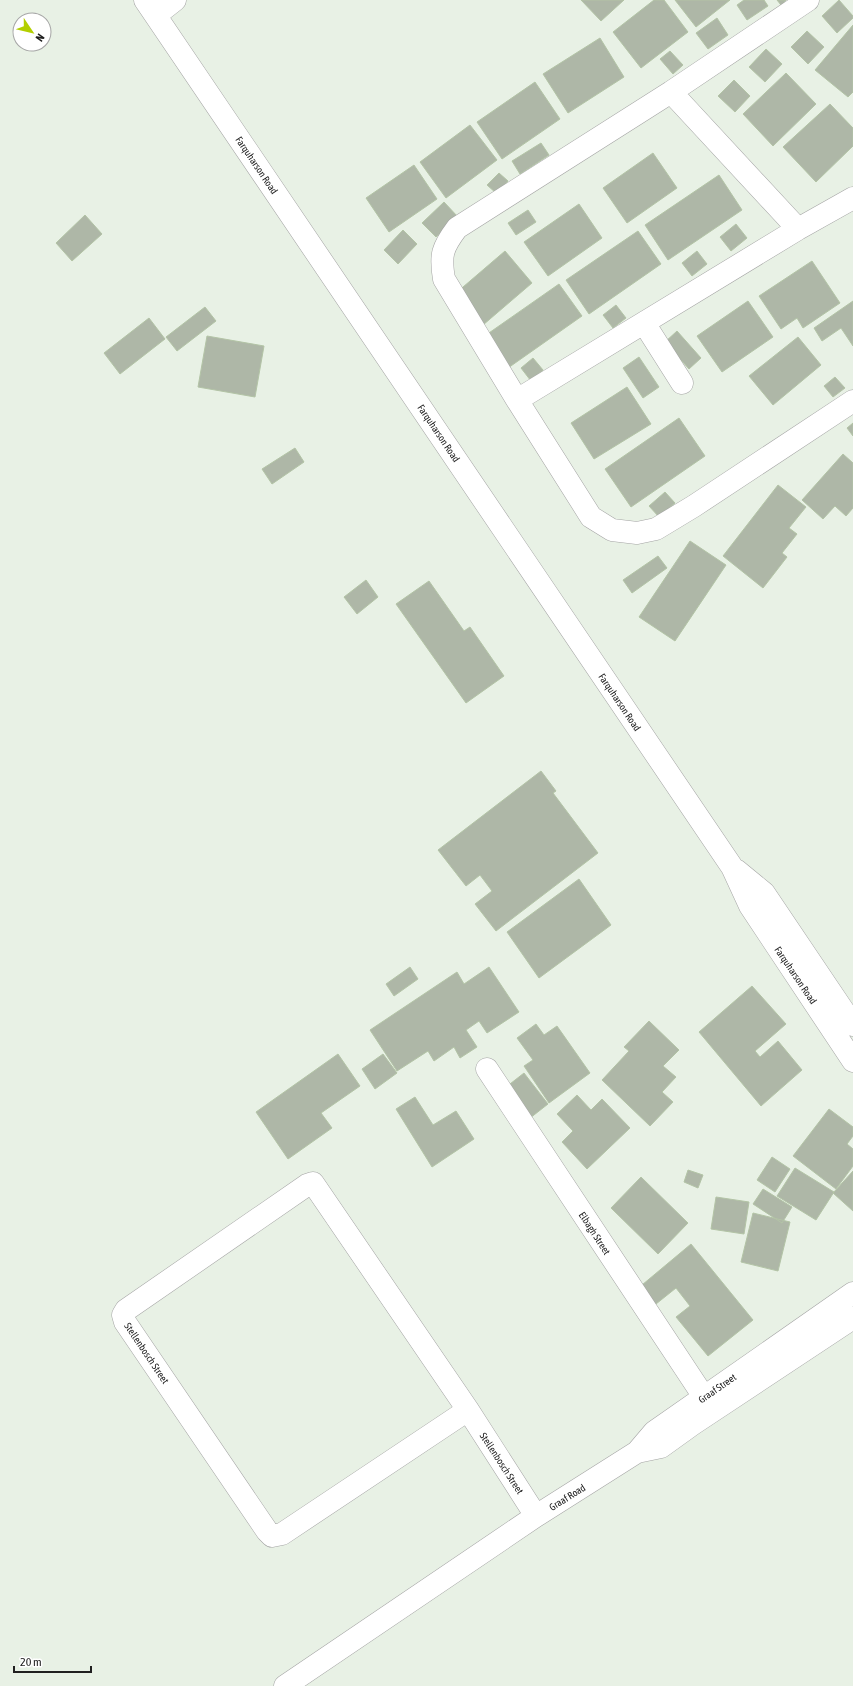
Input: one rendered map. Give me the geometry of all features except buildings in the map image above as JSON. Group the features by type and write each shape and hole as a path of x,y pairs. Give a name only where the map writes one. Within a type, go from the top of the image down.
{"street":[{"path":"151,8 175,0"},
{"path":"808,0 671,92 457,228 443,248 441,261 444,279 517,400 591,517 612,530 637,533 656,529 694,506 853,401"},
{"name":"Farquharson Road","path":"151,8 732,867 750,906 853,1061"},
{"path":"671,92 798,229"},
{"path":"517,400 798,229 853,198"},
{"path":"644,323 682,382"},
{"name":"Farquharson Road","path":"732,867 764,893 853,1025"},
{"name":"Elbagh Street","path":"487,1069 704,1397"},
{"name":"Stellenbosch Street","path":"468,1410 282,1534 272,1536 267,1531 125,1322 123,1315 126,1310 301,1189 313,1183 468,1410 536,1516"},
{"name":"Graaf Street","path":"637,1452 654,1432 853,1293"},
{"name":"Graaf Road","path":"285,1686 536,1516 637,1452 661,1447 693,1424 853,1318"}]}
